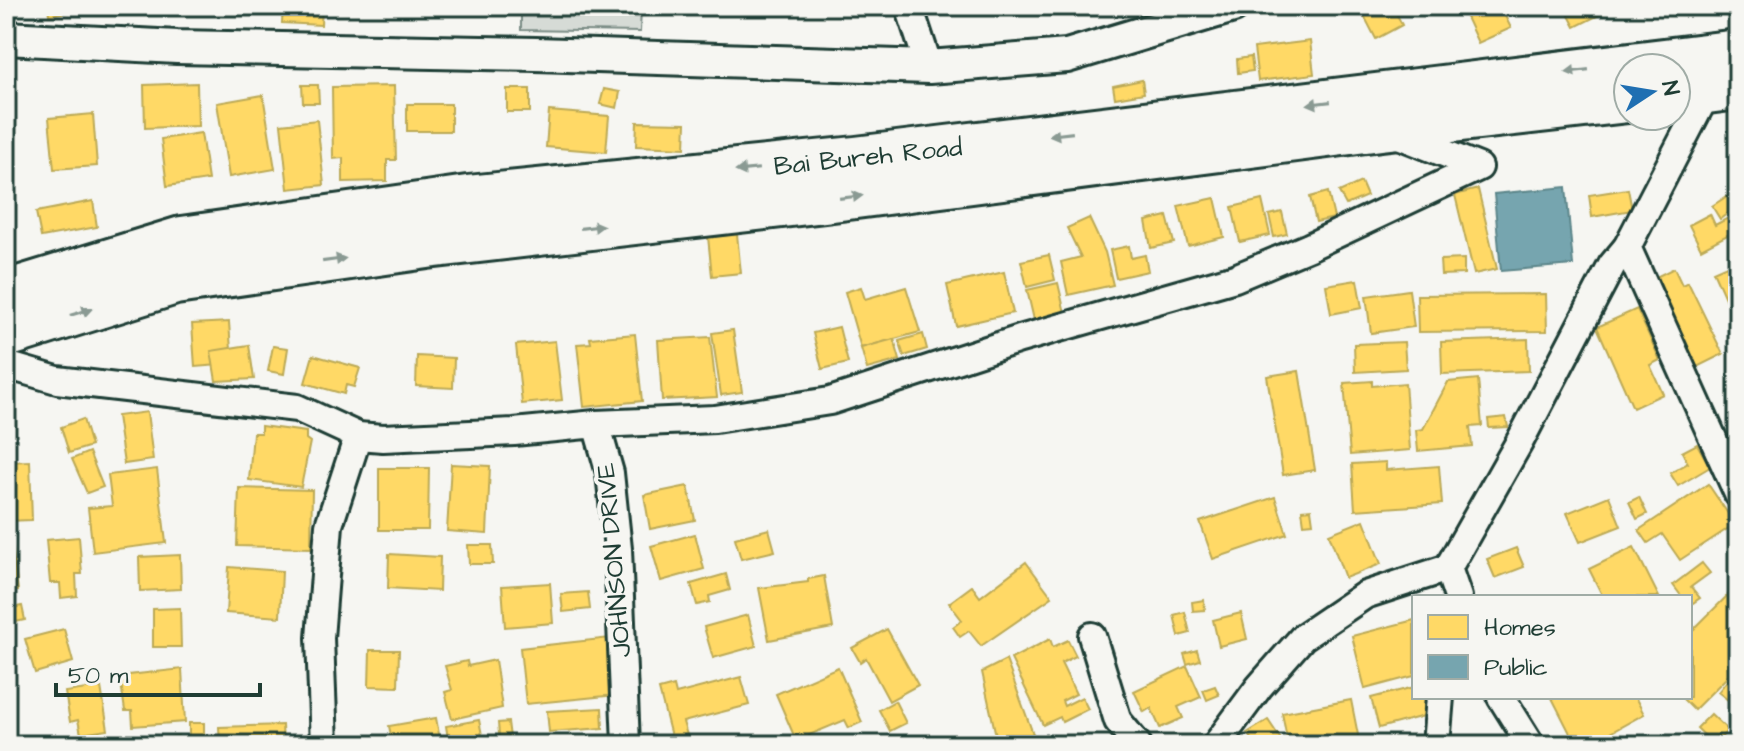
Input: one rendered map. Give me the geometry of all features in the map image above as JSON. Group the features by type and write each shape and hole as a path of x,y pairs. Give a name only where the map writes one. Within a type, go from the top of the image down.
{"highway":[{"name":"Bai Bureh Road","path":"6,293 182,239 468,198 872,157 1738,52"},
{"name":"Bai Bureh Road","path":"6,335 175,282 427,246 825,200 1381,128 1612,102"}],"street":[{"path":"909,6 929,67"},
{"path":"6,38 177,47 536,54 929,67 1067,56 1233,6"},
{"path":"1447,595 1448,568 1520,441 1612,265 1627,247 1707,91"},
{"path":"6,365 57,380 297,408 358,436 383,438 715,419 830,401 1020,339 1235,278 1309,247 1479,167 1381,128"},
{"path":"1627,247 1738,494"},
{"name":"JOHNSON DRIVE","path":"596,424 610,473 618,549 626,745"},
{"path":"324,745 320,638 329,525 358,436"},
{"path":"1216,745 1259,687 1303,637 1365,595 1448,568"},
{"path":"1448,568 1457,595"},
{"path":"1092,636 1118,721 1138,745"},
{"path":"1436,745 1440,699"},
{"path":"1502,699 1531,745"}],"shaded area":[{"path":"521,6 641,6 640,32 521,30"}],"building: Homes":[{"path":"48,6 78,6 79,11 49,15"},
{"path":"283,6 322,6 321,25 282,23"},
{"path":"1359,6 1393,6 1402,25 1376,39"},
{"path":"1478,6 1500,6 1511,28 1478,43 1464,13"},
{"path":"1564,6 1603,6 1605,12 1575,27"},
{"path":"1727,6 1738,6 1738,23 1734,25"},
{"path":"1310,41 1314,74 1258,81 1254,48"},
{"path":"1251,57 1253,71 1238,73 1237,59"},
{"path":"1142,80 1144,93 1115,98 1113,86"},
{"path":"197,83 198,126 145,128 144,85"},
{"path":"302,85 318,85 319,103 303,103"},
{"path":"394,86 396,160 387,160 387,181 343,182 343,158 333,159 332,87"},
{"path":"507,89 530,89 530,112 507,112"},
{"path":"604,89 620,92 617,108 600,104"},
{"path":"263,95 275,169 229,177 217,103"},
{"path":"407,104 451,104 451,131 407,131"},
{"path":"549,111 609,116 606,152 546,147"},
{"path":"93,114 97,166 54,169 49,118"},
{"path":"317,120 324,185 288,189 281,124"},
{"path":"637,122 686,123 685,148 636,146"},
{"path":"201,133 208,180 167,186 161,139"},
{"path":"1738,179 1738,206 1720,219 1712,206 1733,192 1729,185"},
{"path":"1361,182 1367,196 1346,205 1339,192"},
{"path":"1478,189 1497,269 1474,274 1455,195"},
{"path":"1628,189 1632,210 1592,217 1589,195"},
{"path":"1328,192 1334,218 1316,222 1310,197"},
{"path":"1215,198 1224,237 1188,246 1178,206"},
{"path":"1262,200 1270,235 1240,242 1232,207"},
{"path":"93,201 97,227 41,237 36,212"},
{"path":"1282,212 1287,234 1274,237 1269,215"},
{"path":"1710,214 1715,225 1730,217 1737,230 1701,249 1689,225"},
{"path":"1167,216 1174,243 1151,248 1146,221"},
{"path":"1089,218 1105,252 1113,285 1068,295 1061,262 1081,257 1067,228"},
{"path":"737,234 741,273 712,276 708,237"},
{"path":"1129,246 1131,258 1145,255 1148,271 1116,278 1110,250"},
{"path":"1049,255 1055,280 1027,287 1021,261"},
{"path":"1464,259 1464,274 1441,275 1440,260"},
{"path":"1738,260 1738,309 1731,312 1713,271"},
{"path":"1674,268 1682,285 1688,282 1723,354 1697,367 1654,278"},
{"path":"1004,272 1013,313 956,326 947,285"},
{"path":"1357,280 1362,308 1331,314 1326,285"},
{"path":"1058,283 1065,313 1034,320 1027,290"},
{"path":"861,287 865,299 906,287 920,332 861,348 845,292"},
{"path":"1409,290 1414,327 1371,333 1366,296"},
{"path":"1546,294 1547,331 1418,332 1417,295"},
{"path":"1637,309 1660,360 1650,365 1663,394 1633,408 1597,327"},
{"path":"229,322 232,364 195,367 192,324"},
{"path":"839,327 848,363 822,369 813,333"},
{"path":"733,330 742,392 721,395 712,333"},
{"path":"635,334 642,401 584,407 577,344 591,343 590,338"},
{"path":"923,334 927,349 904,356 899,341"},
{"path":"710,337 717,397 662,400 658,340"},
{"path":"894,339 900,360 867,369 861,348"},
{"path":"1528,339 1529,371 1442,374 1441,342"},
{"path":"555,341 562,400 522,404 516,345"},
{"path":"1404,342 1406,369 1355,372 1354,344"},
{"path":"249,345 254,379 216,381 211,351"},
{"path":"273,346 288,348 284,374 268,371"},
{"path":"313,355 360,368 354,387 346,385 344,394 305,383"},
{"path":"417,356 454,358 453,388 416,386"},
{"path":"1299,371 1315,470 1283,475 1267,376"},
{"path":"1478,379 1482,426 1470,427 1472,446 1418,451 1416,430 1423,429 1448,382"},
{"path":"1372,381 1372,386 1405,383 1410,450 1350,455 1344,383"},
{"path":"147,412 153,460 124,464 117,416"},
{"path":"1506,417 1508,427 1489,428 1488,419"},
{"path":"83,419 91,446 69,453 61,427"},
{"path":"261,426 306,432 306,439 310,442 301,487 249,480 253,433 261,433"},
{"path":"1697,444 1710,467 1678,486 1670,473 1688,463 1682,452"},
{"path":"89,452 103,487 87,493 72,459"},
{"path":"30,461 32,520 6,521 6,462"},
{"path":"1386,462 1386,470 1439,466 1442,504 1355,510 1352,464"},
{"path":"451,464 490,466 487,534 447,531"},
{"path":"379,468 429,468 428,530 379,530"},
{"path":"157,469 166,543 93,552 88,508 112,506 108,475"},
{"path":"1708,484 1735,524 1680,560 1662,534 1648,543 1639,530"},
{"path":"688,486 695,520 650,529 644,495"},
{"path":"239,488 312,490 311,548 237,546"},
{"path":"1609,496 1621,526 1580,542 1567,513"},
{"path":"1275,497 1287,534 1213,559 1200,522"},
{"path":"1639,497 1647,514 1637,519 1629,502"},
{"path":"1311,509 1313,523 1304,524 1302,510"},
{"path":"1364,520 1381,564 1345,578 1329,534"},
{"path":"769,529 775,551 741,559 735,538"},
{"path":"695,534 704,569 661,581 651,546"},
{"path":"79,537 82,574 76,574 77,596 61,598 60,583 50,583 46,540"},
{"path":"6,545 12,545 18,591 6,592"},
{"path":"468,545 492,545 493,564 469,564"},
{"path":"1634,547 1658,595 1602,595 1589,569"},
{"path":"1516,548 1524,567 1495,578 1487,559"},
{"path":"389,554 440,557 439,591 388,588"},
{"path":"180,555 181,589 140,591 139,557"},
{"path":"1026,562 1052,597 981,646 969,631 960,637 953,627 962,620 949,603 972,586 980,597"},
{"path":"1702,563 1710,573 1691,587 1700,598 1692,604 1692,595 1680,595 1673,585"},
{"path":"229,567 282,571 280,617 226,613"},
{"path":"726,574 730,590 709,596 710,602 697,605 691,584"},
{"path":"824,576 833,628 769,640 759,588 808,582 808,579"},
{"path":"550,583 553,623 505,627 502,586"},
{"path":"1735,588 1738,591 1738,666 1694,710 1683,699 1692,699 1692,631"},
{"path":"588,592 590,609 563,612 561,594"},
{"path":"1204,600 1205,610 1193,611 1192,602"},
{"path":"22,606 25,620 6,624 6,609"},
{"path":"180,608 181,647 153,647 153,609"},
{"path":"1185,612 1190,633 1179,636 1174,615"},
{"path":"1241,613 1247,639 1219,646 1213,620"},
{"path":"748,615 756,646 713,658 704,627"},
{"path":"1412,621 1412,677 1365,689 1352,636"},
{"path":"64,629 73,662 35,673 25,639"},
{"path":"887,629 918,685 889,701 866,658 860,662 852,648"},
{"path":"610,638 616,695 526,704 520,648"},
{"path":"1050,639 1053,647 1068,640 1076,656 1061,663 1076,694 1062,701 1064,706 1082,697 1088,709 1062,722 1060,717 1043,725 1011,659"},
{"path":"370,650 399,650 398,687 369,686"},
{"path":"1197,650 1200,660 1187,664 1184,654"},
{"path":"495,660 502,708 452,719 445,692 452,690 445,666 467,661 468,666"},
{"path":"1006,660 1036,742 1029,745 998,745 982,672"},
{"path":"1187,666 1201,697 1178,707 1183,718 1160,728 1151,708 1144,712 1134,691"},
{"path":"838,667 862,722 849,728 845,720 809,735 812,742 798,745 776,694"},
{"path":"1738,667 1738,708 1718,692"},
{"path":"182,669 185,722 133,726 132,711 125,711 120,676"},
{"path":"741,677 749,705 683,722 687,735 672,740 659,690 674,686 676,694"},
{"path":"1215,686 1219,695 1207,700 1203,690"},
{"path":"101,687 108,730 81,734 78,720 70,722 65,692"},
{"path":"1412,688 1412,699 1432,699 1435,713 1379,728 1371,698"},
{"path":"1553,699 1636,699 1644,714 1588,745 1576,745"},
{"path":"1351,700 1359,740 1334,745 1300,745 1298,736 1287,739 1282,713"},
{"path":"895,701 906,723 890,731 879,710"},
{"path":"602,708 603,728 549,732 547,711"},
{"path":"1711,714 1728,730 1714,745 1697,728"},
{"path":"436,718 441,745 393,745 389,726"},
{"path":"479,720 484,745 449,745 446,726"},
{"path":"1268,720 1282,741 1276,745 1255,745 1247,733"},
{"path":"508,722 511,745 500,745 498,723"},
{"path":"189,723 204,723 204,745 189,745"},
{"path":"282,725 283,745 220,745 219,727"},
{"path":"178,736 179,745 145,745 145,741"}],"building: Public":[{"path":"1566,187 1573,265 1501,271 1494,194"}]}
